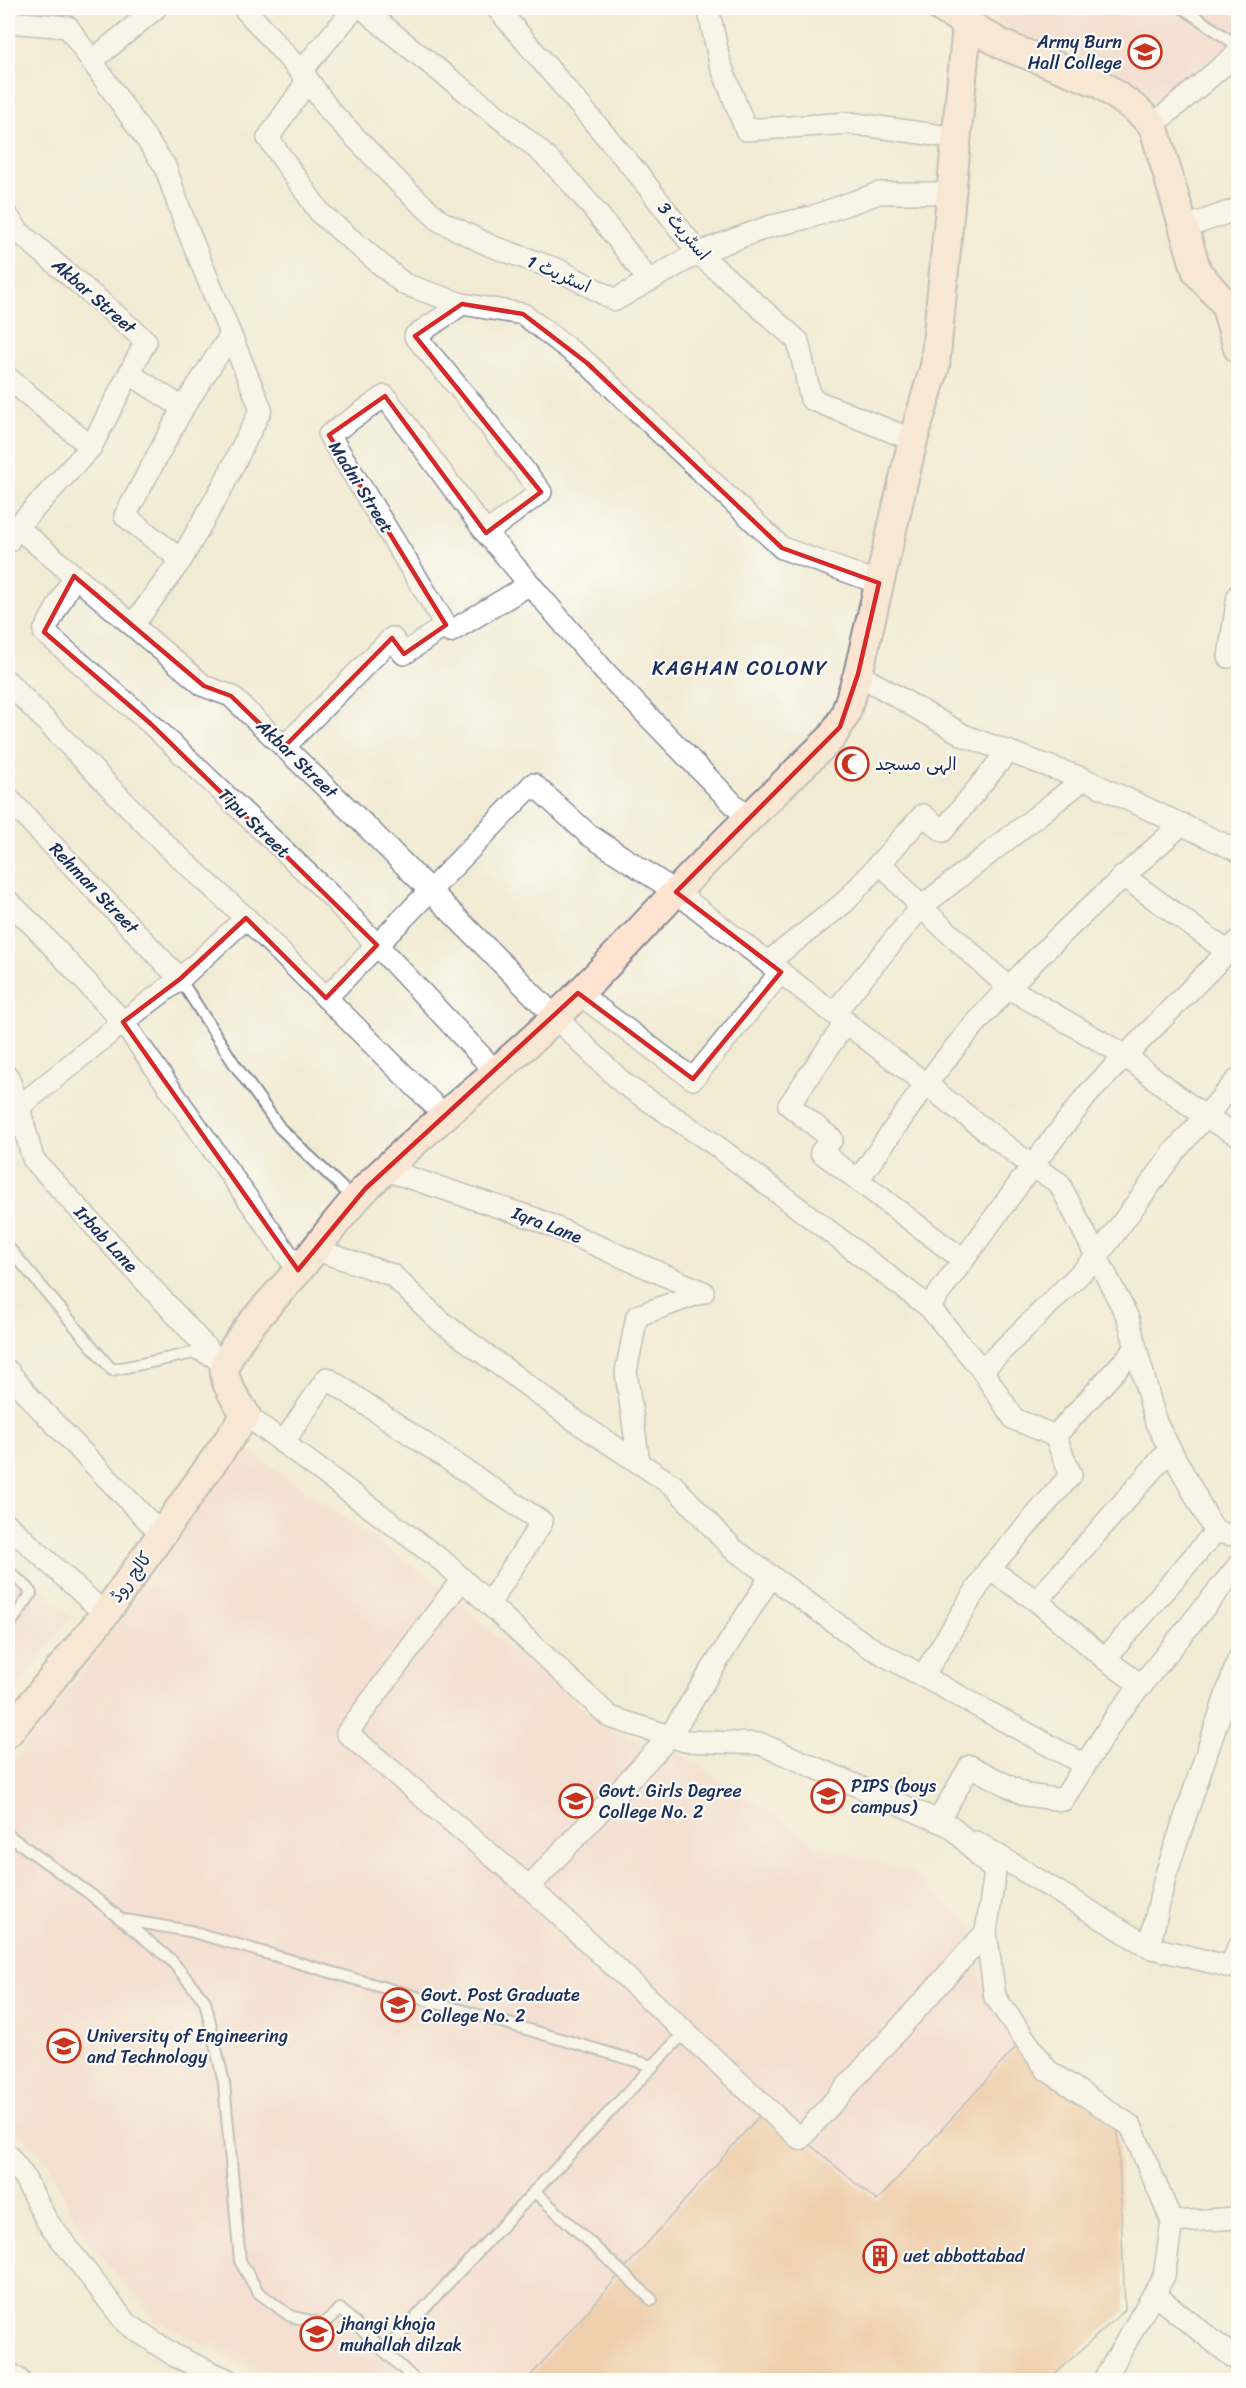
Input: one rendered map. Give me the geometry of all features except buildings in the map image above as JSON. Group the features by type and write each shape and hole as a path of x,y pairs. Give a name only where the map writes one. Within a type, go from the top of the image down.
{"street":[{"path":"92,61 156,8"},
{"name":"اسٹریٹ 1","path":"244,8 305,76 337,118 400,184 440,221 491,246 559,270 615,300 698,253 768,227 811,217 879,193 951,193"},
{"path":"355,8 305,76 268,138 321,214 404,284 462,304 523,314 586,363 782,548 879,583"},
{"path":"363,8 535,147 574,186 648,281"},
{"name":"اسٹریٹ 3","path":"497,8 639,175 698,253 798,341 812,399 913,440"},
{"path":"708,8 720,63 746,130 849,123 957,138"},
{"path":"941,8 1003,45 1099,83 1137,110 1153,125 1197,272 1234,305 1239,348"},
{"path":"8,22 68,27 165,166 184,221 261,409 224,484 181,560 133,626"},
{"path":"968,25 935,366 913,440 858,674 840,727 747,818 555,1017 355,1200 258,1316 229,1357 225,1368 226,1380 246,1415 445,1563 610,1717 686,1741 761,1744 945,1824 1149,1947 1235,1969 1239,1947"},
{"path":"1153,125 1239,53"},
{"path":"1183,228 1239,209"},
{"name":"Akbar Street","path":"8,217 19,232 146,341 91,447 12,534 74,576 204,686 231,696 624,1084 714,1144 929,1307 982,1370 1014,1419 1055,1437"},
{"path":"462,304 415,336 475,407 541,492 486,533"},
{"path":"181,560 125,516 183,408 230,336"},
{"path":"130,374 183,408"},
{"path":"8,378 91,447"},
{"name":"Madni Street","path":"446,625 329,435 385,396 486,533 606,673 747,818"},
{"name":"Tipu Street","path":"74,576 44,632 152,724 329,894 496,1072"},
{"path":"284,747 392,638 404,654 446,625 450,632 530,584"},
{"path":"1228,657 1239,595"},
{"path":"858,674 965,736 1084,779 1239,851"},
{"path":"8,682 167,846 246,918 445,1116"},
{"path":"578,993 693,1079 775,967 845,902 923,815 943,831 1008,752"},
{"path":"963,1260 821,1152 832,1139 789,1105 840,1018 921,908 1084,779"},
{"path":"326,998 533,784 589,835 676,892 1032,1166 1059,1183 1128,1318 1156,1424 1215,1532"},
{"name":"Rehman Street","path":"8,798 180,979"},
{"path":"858,1180 926,1084 970,1030 1053,940 1182,824"},
{"path":"880,862 921,908 1009,988 1124,1055 1205,1117 1239,1135"},
{"path":"929,1307 1032,1166 1089,1093 1233,946 1123,876"},
{"path":"8,901 123,1022 305,1260 392,1275 440,1321 577,1422 674,1486 732,1548 866,1645 1085,1765"},
{"path":"13,1111 180,979 246,918"},
{"name":"Irbab Lane","path":"8,1077 13,1111 33,1159 225,1368"},
{"path":"982,1370 1096,1257 1175,1151 1239,1079"},
{"name":"Iqra Lane","path":"386,1170 536,1219 703,1292 637,1316 626,1372 639,1463"},
{"path":"923,1676 989,1569 1071,1475 1055,1437 1136,1348"},
{"path":"8,1371 30,1398 162,1534"},
{"path":"283,1443 327,1378 542,1522 489,1605"},
{"name":"کالج روڈ","path":"8,1733 105,1614 246,1415"},
{"path":"1037,1601 1170,1449"},
{"path":"8,1526 105,1614"},
{"path":"1215,1532 1239,1536"},
{"path":"1105,1659 1215,1532"},
{"path":"945,1824 970,1766 1026,1796 1063,1800 1116,1716 1239,1566"},
{"path":"989,1569 1037,1601 1105,1659 1142,1686"},
{"path":"529,1887 670,1736 771,1576"},
{"path":"462,1579 348,1733 529,1887 800,2139 986,1932"},
{"path":"1149,1947 1165,1877 1239,1660"},
{"path":"945,1824 995,1872 986,1932 995,1997 1047,2070 1131,2126 1172,2222 1164,2276 1104,2380"},
{"path":"8,2155 23,2175 47,2221 126,2323 175,2356 228,2380"},
{"path":"1172,2222 1239,2218"},
{"path":"1154,2294 1239,2361"},
{"path":"8,2372 19,2380"}],"lane":[{"path":"1183,8 1239,46"},
{"path":"180,979 233,1062 280,1128 355,1200"},
{"path":"8,1247 112,1371 194,1353 225,1368"},
{"path":"8,1571 28,1588 31,1594 8,1627"},
{"path":"8,1835 122,1920 171,1960 205,2001 224,2083 240,2261 258,2292 290,2316 323,2325 339,2309 415,2380"},
{"path":"122,1920 190,1931 653,2066"},
{"path":"384,2351 685,2032"},
{"path":"534,2192 652,2300"}],"highlighted area":[{"path":"462,304 523,314 587,363 782,548 879,583 858,674 840,727 676,892 781,972 693,1079 578,993 365,1189 298,1270 123,1022 180,979 246,918 326,998 377,945 151,724 44,632 74,576 204,686 231,696 284,747 392,638 404,654 446,625 329,435 385,396 486,533 541,492 415,336"}],"shaded area":[{"name":"Army Burn Hall College","path":"971,8 1238,8 1238,36 1164,106 1108,67 1010,30"},
{"name":"Govt. Post Graduate College No. 2","path":"236,1441 451,1593 497,1638 606,1729 688,1757 817,1845 910,1872 976,1929 982,1983 1018,2045 1118,2131 1125,2310 1048,2380 301,2380 247,2367 154,2319 86,2239 41,2152 8,2126 8,1768 145,1588"},
{"path":"8,1553 71,1618 8,1699"}],"place":[{"name":"Army Burn Hall College","path":"1145,52"},
{"name":"الہی مسجد","path":"852,764"},
{"name":"PIPS (boys campus)","path":"828,1796"},
{"name":"Govt. Girls Degree College No. 2","path":"576,1801"},
{"name":"Govt. Post Graduate College No. 2","path":"398,2005"},
{"name":"University of Engineering and Technology","path":"64,2046"},
{"name":"uet abbottabad","path":"880,2256"},
{"name":"jhangi khoja muhallah dilzak","path":"317,2334"}],"district":[{"name":"KAGHAN COLONY","path":"740,668"}]}
